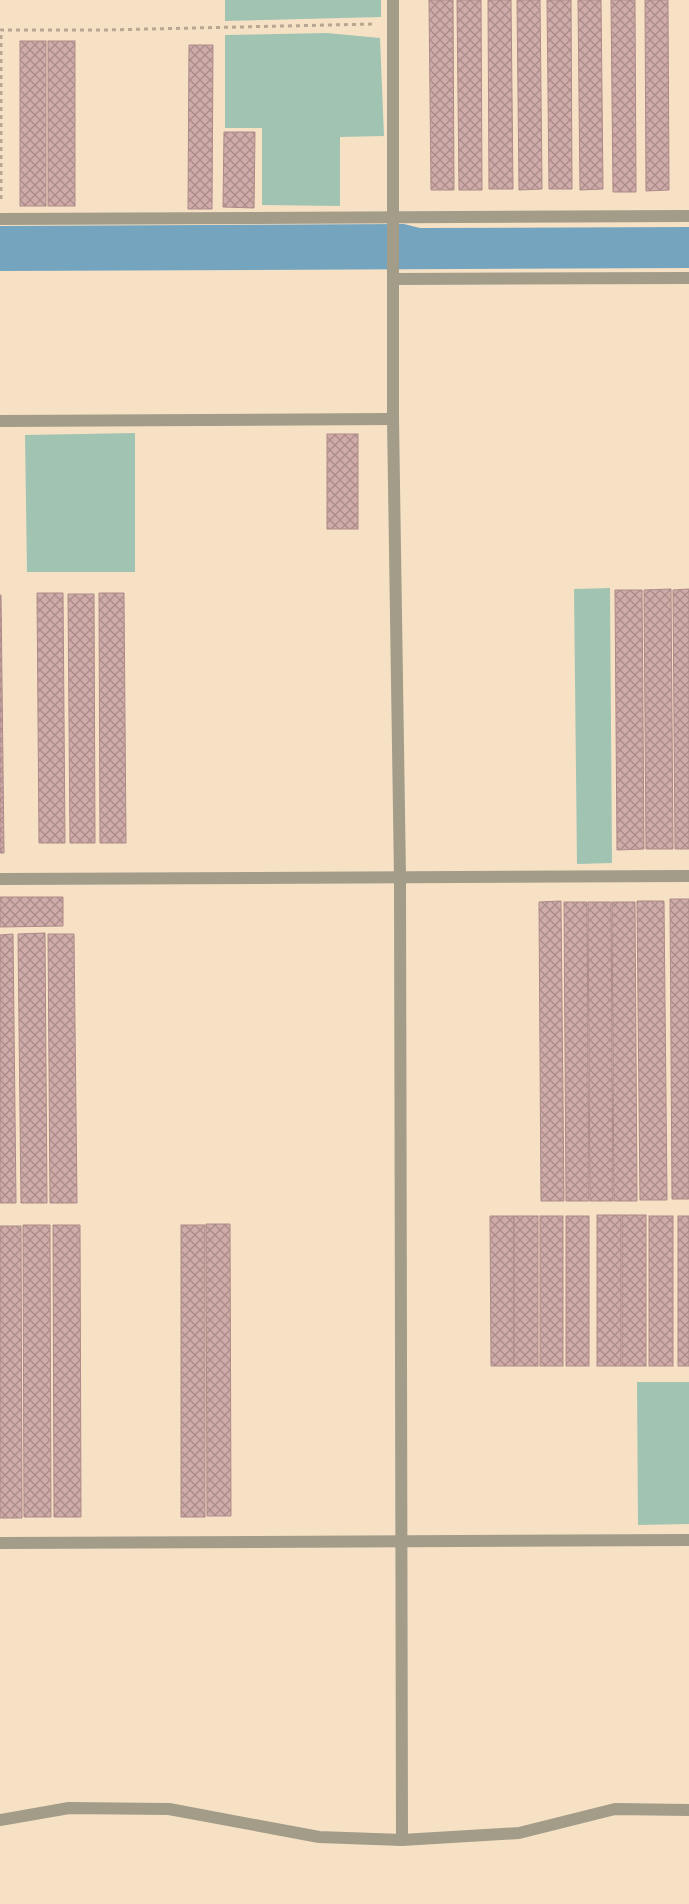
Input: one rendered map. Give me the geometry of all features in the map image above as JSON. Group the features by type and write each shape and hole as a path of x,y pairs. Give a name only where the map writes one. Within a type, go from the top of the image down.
{"street":[{"path":"393,0 393,419 400,877 402,1840"},
{"path":"1,219 689,216"},
{"path":"394,279 689,278"},
{"path":"0,421 393,419"},
{"path":"0,879 689,876"},
{"path":"0,1543 689,1540"},
{"path":"0,1820 69,1808 170,1809 319,1837 402,1840 519,1833 615,1809 689,1810"}],"path":[{"path":"1,219 1,30 104,30 393,24"}],"green space":[{"path":"225,0 381,0 381,17 225,21"},
{"path":"327,33 380,38 384,136 340,137 340,206 262,205 262,128 225,128 225,35"},
{"path":"135,433 135,572 27,572 25,435"},
{"path":"610,588 612,863 577,864 574,589"},
{"path":"637,1382 689,1382 689,1524 638,1525"}],"water":[{"path":"404,224 420,228 689,227 689,268 0,271 0,226"}],"building":[{"path":"429,0 453,0 454,190 431,190"},
{"path":"457,0 481,0 482,190 459,190"},
{"path":"488,0 511,0 513,189 489,189"},
{"path":"517,0 540,0 542,189 519,190"},
{"path":"547,0 571,0 572,189 549,189"},
{"path":"578,0 601,0 603,189 580,190"},
{"path":"611,0 635,0 636,192 613,192"},
{"path":"645,0 668,0 669,190 646,191"},
{"path":"20,41 46,41 46,206 20,206"},
{"path":"48,41 75,41 75,206 48,206"},
{"path":"189,45 213,45 212,209 188,209"},
{"path":"224,132 255,132 254,208 223,207"},
{"path":"327,434 358,434 358,529 327,529"},
{"path":"671,589 673,849 646,849 644,590"},
{"path":"689,589 689,849 675,849 673,590"},
{"path":"615,590 642,590 644,849 617,850"},
{"path":"37,593 63,593 65,843 39,843"},
{"path":"99,593 124,593 126,843 100,843"},
{"path":"68,594 94,594 95,843 70,843"},
{"path":"1,595 4,853 0,853"},
{"path":"0,897 63,897 63,926 0,927"},
{"path":"670,899 689,899 689,1199 672,1199"},
{"path":"561,901 564,1201 541,1201 539,902"},
{"path":"637,901 664,901 667,1200 640,1200"},
{"path":"564,902 587,902 589,1201 566,1201"},
{"path":"588,902 611,902 613,1201 590,1201"},
{"path":"612,902 635,902 637,1201 614,1201"},
{"path":"45,933 47,1203 21,1203 18,934"},
{"path":"13,934 16,1203 0,1203 0,935"},
{"path":"48,934 74,934 77,1203 50,1203"},
{"path":"597,1215 621,1215 621,1366 597,1366"},
{"path":"622,1215 646,1215 646,1366 622,1366"},
{"path":"490,1216 514,1216 514,1366 491,1366"},
{"path":"514,1216 538,1216 538,1366 514,1366"},
{"path":"540,1216 563,1216 563,1366 540,1366"},
{"path":"566,1216 589,1216 589,1366 566,1366"},
{"path":"649,1216 673,1216 673,1366 649,1366"},
{"path":"678,1216 689,1216 689,1366 678,1366"},
{"path":"206,1224 230,1224 231,1516 207,1516"},
{"path":"23,1225 50,1225 51,1517 24,1517"},
{"path":"53,1225 80,1225 81,1517 54,1517"},
{"path":"181,1225 205,1225 205,1517 181,1517"},
{"path":"0,1226 21,1226 22,1518 0,1518"}]}
